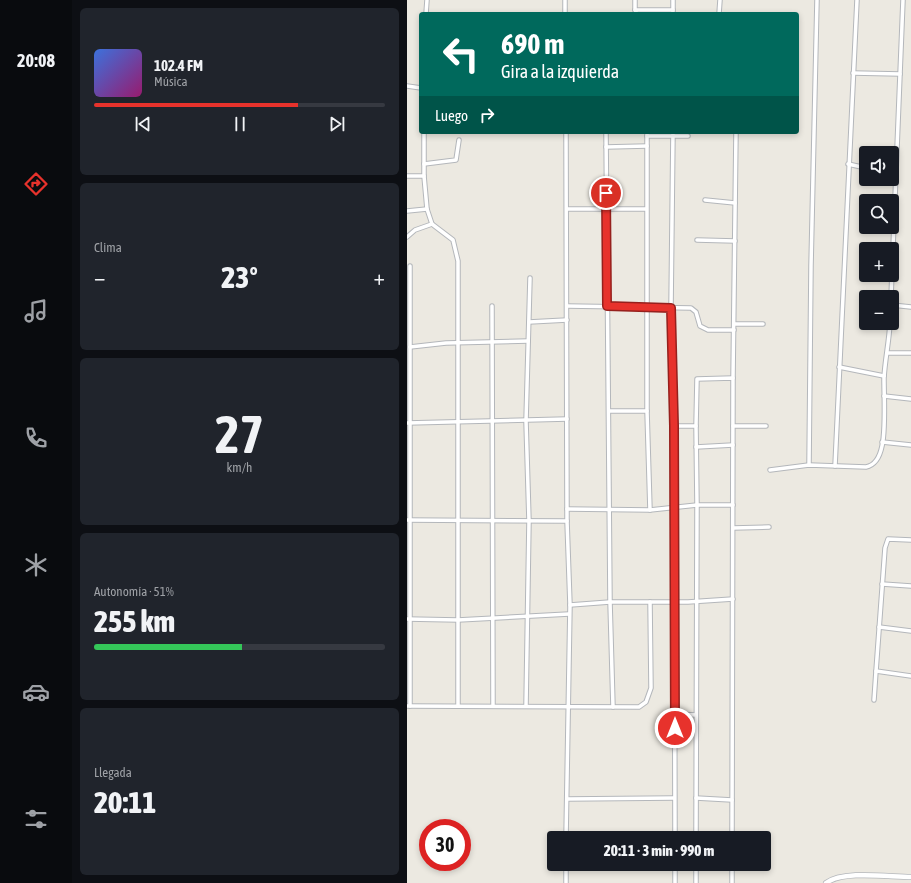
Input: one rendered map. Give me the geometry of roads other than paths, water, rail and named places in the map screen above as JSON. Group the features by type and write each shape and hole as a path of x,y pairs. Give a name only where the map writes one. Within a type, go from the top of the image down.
{"street":[{"path":"426,12 427,0"},
{"path":"565,0 565,12"},
{"path":"635,0 636,12 673,12 673,0"},
{"path":"719,12 720,0"},
{"path":"809,465 811,266 817,0"},
{"path":"835,466 848,164 857,0"},
{"path":"896,146 903,0"},
{"path":"853,73 900,74"},
{"path":"407,86 419,88"},
{"path":"424,134 424,176 427,209 432,224 453,240 458,260 458,706"},
{"path":"566,134 567,520 570,605 567,831"},
{"path":"606,134 610,602 613,707"},
{"path":"650,510 647,411 647,134 673,134 688,136"},
{"path":"673,134 671,308 674,426 675,831"},
{"path":"732,831 733,378 736,134"},
{"path":"424,164 456,160 459,140"},
{"path":"606,147 647,146"},
{"path":"848,164 859,166"},
{"path":"407,176 424,176"},
{"path":"891,290 894,186"},
{"path":"705,200 735,203"},
{"path":"407,211 427,209"},
{"path":"567,209 646,209"},
{"path":"407,236 415,230 432,224"},
{"path":"697,240 735,241"},
{"path":"410,266 409,706 639,707 646,702 651,688 650,602"},
{"path":"526,706 529,521 526,421 530,278"},
{"path":"492,306 494,520 493,706"},
{"path":"567,306 691,308 696,312 699,326 708,330 734,330"},
{"path":"899,306 911,307"},
{"path":"529,322 567,320"},
{"path":"734,324 763,324"},
{"path":"770,470 809,465 872,466 877,460 882,442 884,376 888,353 890,330"},
{"path":"410,346 528,341"},
{"path":"888,353 911,354"},
{"path":"839,368 884,376"},
{"path":"696,831 697,379 733,378"},
{"path":"884,396 911,399"},
{"path":"609,411 647,411"},
{"path":"409,423 526,421 567,418"},
{"path":"674,426 696,426"},
{"path":"733,426 766,426"},
{"path":"882,442 911,445"},
{"path":"696,446 733,445"},
{"path":"567,509 650,510 697,505 733,505"},
{"path":"409,520 567,520"},
{"path":"733,528 769,526"},
{"path":"874,700 885,548 889,539 911,540"},
{"path":"882,584 911,586"},
{"path":"570,605 610,602 675,602 733,599"},
{"path":"409,620 493,619 569,614"},
{"path":"879,628 911,631"},
{"path":"877,671 911,676"},
{"path":"675,714 696,715"},
{"path":"567,798 675,798"},
{"path":"696,798 732,800"},
{"path":"566,871 566,883"},
{"path":"675,871 675,883"},
{"path":"696,871 696,883"},
{"path":"732,871 732,883"},
{"path":"826,883 835,878 853,876 911,877"}]}
